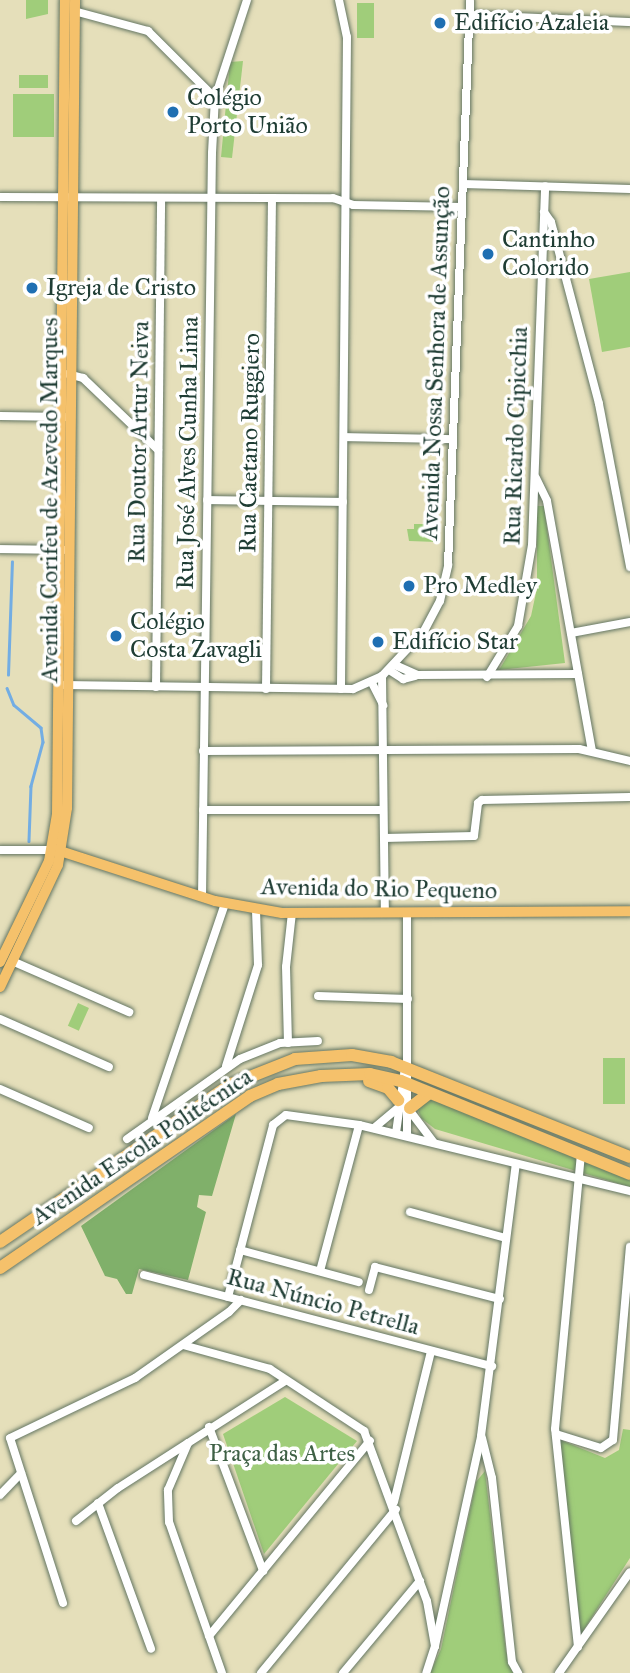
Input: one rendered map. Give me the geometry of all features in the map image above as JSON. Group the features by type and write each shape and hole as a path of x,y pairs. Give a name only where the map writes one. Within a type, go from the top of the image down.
{"highway":[{"name":"Avenida Escola Politécnica","path":"0,1242 251,1074 322,1056 352,1055 407,1068 630,1157"},
{"name":"Avenida Escola Politécnica","path":"0,1268 250,1096 278,1083 345,1074 405,1083 630,1174"},
{"path":"345,1074 388,1088 404,1107 429,1093"},
{"path":"581,1154 591,1147 606,1148"}],"main road":[{"name":"Avenida Corifeu de Azevedo Marques","path":"0,986 58,850 65,685 71,3"},
{"name":"Avenida Corifeu de Azevedo Marques","path":"0,962 58,850"},
{"name":"Avenida do Rio Pequeno","path":"58,850 202,897 256,910 292,913 630,911"}],"street":[{"name":"Rua José Alves Cunha Lima","path":"202,897 206,500 215,98 247,0"},
{"path":"339,0 347,37 341,689"},
{"name":"Avenida Nossa Senhora de Assunção","path":"65,685 341,689 372,683 389,671 424,631 444,583 453,439 470,0"},
{"path":"71,3 148,31 215,98"},
{"path":"469,15 630,22"},
{"path":"463,184 630,189"},
{"name":"Rua Ricardo Cipicchia","path":"487,677 512,638 527,591 536,478 545,186"},
{"path":"0,197 272,198 462,207"},
{"name":"Rua Doutor Artur Neiva","path":"156,687 161,198"},
{"name":"Rua Caetano Ruggiero","path":"266,689 272,198"},
{"path":"544,212 551,222 599,404 630,567"},
{"path":"68,374 83,379 158,450"},
{"path":"0,416 67,417"},
{"path":"344,437 453,439"},
{"path":"536,478 547,501 592,750"},
{"path":"206,500 343,502"},
{"path":"0,549 66,550"},
{"path":"571,633 630,622"},
{"path":"389,671 417,675 487,677 578,674"},
{"path":"389,671 397,677"},
{"path":"385,913 383,749 389,671"},
{"path":"386,688 397,677 417,675"},
{"path":"372,683 384,711"},
{"path":"203,751 592,750 630,761"},
{"path":"384,838 474,836 482,800 630,797"},
{"path":"203,810 382,810"},
{"path":"0,850 58,850"},
{"path":"152,1118 225,903"},
{"path":"226,1066 258,965 256,910"},
{"path":"288,1043 286,967 292,913"},
{"path":"407,913 407,1068 404,1107 407,1136"},
{"path":"12,961 129,1012"},
{"path":"318,996 408,999"},
{"path":"0,1019 109,1067"},
{"path":"127,1139 226,1066 258,1050 288,1043 318,1041"},
{"path":"396,1133 404,1107 405,1083"},
{"path":"0,1089 89,1128"},
{"path":"374,1128 404,1107"},
{"path":"404,1107 433,1142"},
{"path":"228,1297 273,1125 280,1117 294,1115 374,1128 630,1191"},
{"path":"320,1270 359,1125"},
{"path":"578,1647 556,1434 581,1154"},
{"path":"426,1673 444,1613 481,1436 516,1164"},
{"path":"410,1212 506,1238"},
{"path":"556,1434 601,1448 613,1440 630,1247"},
{"path":"240,1250 359,1282"},
{"path":"369,1290 375,1267 499,1299"},
{"name":"Rua Núncio Petrella","path":"144,1275 492,1366"},
{"path":"64,1603 10,1438 122,1385 183,1345 241,1300"},
{"path":"183,1345 270,1369 285,1381 357,1424 370,1441 395,1505 427,1601 435,1646"},
{"path":"261,1673 395,1505 431,1351"},
{"path":"76,1521 209,1427 285,1381"},
{"path":"209,1427 263,1571"},
{"path":"481,1436 492,1478 511,1655 518,1673"},
{"path":"209,1636 370,1441"},
{"path":"188,1443 168,1490 168,1506 174,1537 222,1673"},
{"path":"0,1495 21,1473"},
{"path":"98,1503 151,1649"},
{"path":"559,1673 630,1572"},
{"path":"343,1673 420,1581"},
{"path":"427,1601 446,1603"},
{"path":"429,1611 444,1613"}],"green space":[{"path":"26,0 48,0 48,14 26,19"},
{"path":"357,3 374,3 374,38 357,38"},
{"path":"243,61 232,158 221,157 230,62"},
{"path":"19,75 48,75 48,88 19,88"},
{"path":"13,94 54,94 54,137 13,137"},
{"path":"630,272 630,347 602,352 589,279"},
{"path":"537,506 544,506 565,663 499,670 531,616 537,588"},
{"path":"414,524 438,524 437,542 409,541 407,529 414,529"},
{"path":"78,1003 89,1008 79,1031 68,1026"},
{"path":"603,1058 625,1058 625,1104 603,1104"},
{"path":"426,1097 630,1179 630,1187 435,1129 421,1118 416,1104"},
{"path":"236,1114 212,1196 199,1195 197,1207 206,1212 188,1280 139,1269 132,1294 126,1294 117,1279 105,1276 81,1226"},
{"name":"Praça das Artes","path":"285,1397 357,1441 264,1554 223,1434"},
{"path":"623,1429 630,1430 630,1558 581,1634 558,1439 605,1458 619,1450"},
{"path":"485,1471 506,1652 514,1673 430,1673 441,1649 476,1482"}],"waterway":[{"path":"8,675 12,562"},
{"path":"7,688 14,705 41,728 43,742 31,786 29,841"}],"place":[{"name":"Edifício Azaleia","path":"440,23"},
{"name":"Colégio Porto União","path":"173,112"},
{"name":"Cantinho Colorido","path":"488,254"},
{"name":"Igreja de Cristo","path":"32,288"},
{"name":"Pro Medley","path":"409,586"},
{"name":"Colégio Costa Zavagli","path":"116,636"},
{"name":"Edifício Star","path":"378,642"}]}
